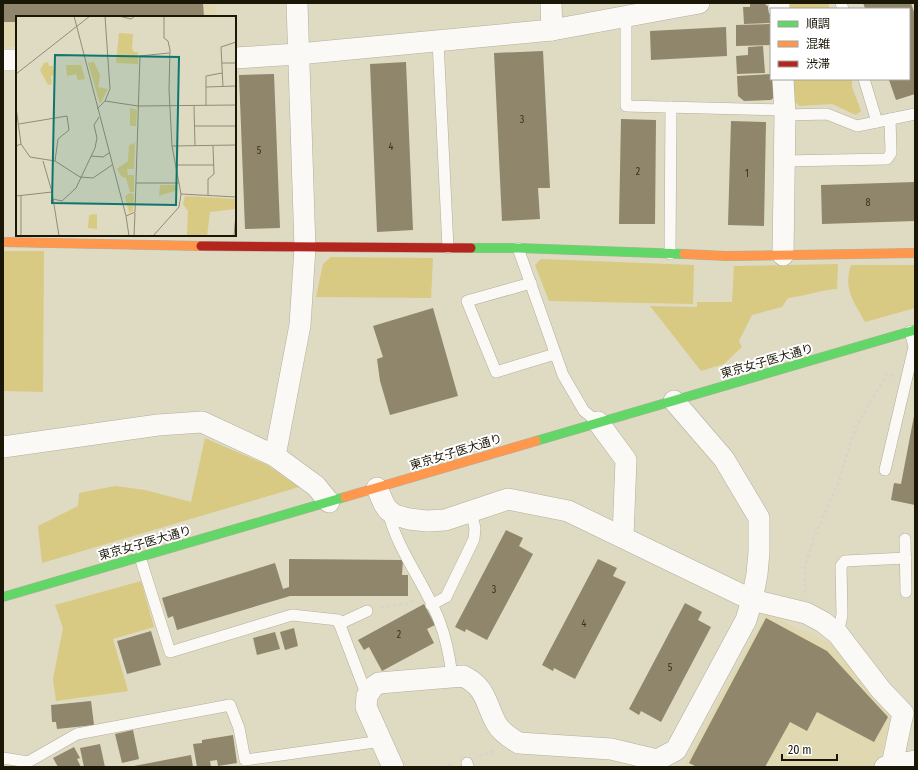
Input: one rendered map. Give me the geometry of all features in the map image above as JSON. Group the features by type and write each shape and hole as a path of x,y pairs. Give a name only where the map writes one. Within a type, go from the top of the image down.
{"street":[{"path":"275,456 300,325 305,248 297,3"},
{"path":"552,3 552,30"},
{"path":"236,58 298,54 552,30 670,6 699,3"},
{"path":"3,60 16,60"},
{"path":"783,80 785,112 783,254"},
{"path":"3,242 90,239 195,240 305,248 518,248 726,256 915,253"},
{"name":"東京女子医大通り","path":"3,597 913,330"},
{"path":"393,767 366,707 367,696 373,687 379,683 463,676 476,682 496,724 506,736 519,743 611,749 657,763 676,750 746,620 752,600 759,552 759,518 724,459 674,401"},
{"path":"3,447 158,425 202,422 275,456 316,486 329,502"},
{"path":"598,422 626,460 623,537"},
{"path":"377,488 388,510 395,515 409,519 427,521 445,520 508,499 568,511 752,600 806,612 823,622 838,634 880,690 903,713 888,766 915,762"}],"lane":[{"path":"626,16 626,106 827,114 857,126 915,114"},
{"path":"438,41 448,248"},
{"path":"864,80 877,122"},
{"path":"670,254 671,107"},
{"path":"784,161 887,159 890,153 890,119"},
{"path":"518,248 562,375 584,411 598,422"},
{"path":"531,283 467,301 496,372 555,354"},
{"path":"886,470 914,347 913,330"},
{"path":"388,510 392,528 439,620 450,661 452,677"},
{"path":"431,605 446,597 474,538 475,528 471,512"},
{"path":"905,539 906,592"},
{"path":"140,557 170,652 292,615 338,620 367,696"},
{"path":"838,634 842,615 841,566 845,561 906,558"},
{"path":"339,624 367,611"},
{"path":"3,758 28,762 77,734 230,705 239,728 245,760 382,741"}],"path":[{"path":"806,612 805,566 815,535 839,481 855,429 886,374 907,379"},
{"path":"367,611 388,605 407,604 425,593"}],"shaded area":[{"path":"3,3 216,3 216,16 16,16 16,47 3,47"},
{"path":"790,3 828,3 830,8 789,8"},
{"path":"793,80 852,80 852,87 861,111 856,115 832,104 799,106 795,102"},
{"path":"3,251 44,251 43,392 3,391"},
{"path":"331,257 433,258 431,298 316,297 323,264"},
{"path":"541,259 694,265 693,304 549,301 535,265"},
{"path":"838,264 837,289 788,298 782,307 752,315 739,341 742,347 724,364 701,371 650,306 697,307 697,302 732,302 734,266"},
{"path":"851,265 915,265 915,308 865,322 849,288 848,282"},
{"path":"205,438 267,465 299,487 42,563 38,526 78,506 79,493 115,486 145,490 191,502"},
{"path":"141,581 154,627 113,639 128,691 56,701 53,679 63,628 55,605"},
{"path":"766,613 831,644 861,682 886,706 890,719 879,767 680,767 684,765"}],"building":[{"path":"3,3 203,3 204,16 16,16 16,22 3,22"},
{"path":"863,3 911,3 915,15 915,94 896,100 889,80 910,80 910,8 865,8"},
{"path":"750,4 765,4 770,8 770,23 744,24 743,7 750,7"},
{"path":"770,24 770,45 736,46 736,25"},
{"path":"726,27 727,56 651,60 650,31"},
{"path":"763,46 765,73 737,74 736,56 748,55 748,47"},
{"path":"543,51 550,188 538,188 540,219 502,221 494,53"},
{"path":"406,62 413,230 377,232 370,64"},
{"path":"274,74 280,228 245,229 239,75"},
{"path":"770,74 770,80 774,80 774,97 771,100 744,101 738,96 737,76"},
{"path":"621,119 656,120 655,224 619,224"},
{"path":"731,121 766,122 764,226 728,225"},
{"path":"915,182 915,221 822,224 821,185"},
{"path":"433,308 458,396 390,415 380,381 377,359 383,357 373,326"},
{"path":"914,416 915,505 891,500 894,483 901,484"},
{"path":"506,530 523,538 519,546 533,554 487,640 466,629 465,632 455,627"},
{"path":"289,559 403,560 402,575 408,575 408,596 290,596 177,630 173,616 168,618 162,598 275,563 283,589 289,587"},
{"path":"598,559 617,568 613,576 626,582 575,679 554,668 553,671 542,665"},
{"path":"685,603 702,612 698,620 711,627 661,722 641,711 639,715 629,709"},
{"path":"424,604 435,625 427,629 434,643 382,671 369,647 364,650 358,640"},
{"path":"766,618 827,651 888,717 874,742 817,712 807,731 790,722 765,767 697,767 689,763"},
{"path":"294,628 298,646 285,650 280,632"},
{"path":"151,631 161,665 127,674 117,641"},
{"path":"275,632 280,649 257,655 253,638"},
{"path":"91,701 94,725 57,729 56,722 52,722 51,705"},
{"path":"133,730 139,759 122,763 115,734"},
{"path":"233,735 237,763 218,766 217,760 210,761 211,767 197,767 193,744 202,743 202,740"},
{"path":"100,744 105,767 84,767 80,748"},
{"path":"74,747 80,758 77,759 81,767 58,767 53,758"},
{"path":"191,755 193,767 134,767 134,766"}],"traffic: fast":[{"path":"471,248 518,248 684,254"},
{"path":"536,441 915,330"},
{"path":"3,597 345,497"}],"traffic: slow":[{"path":"3,242 201,246"},
{"path":"684,254 726,256 915,253"},
{"path":"345,497 536,441"}],"traffic: jam":[{"path":"201,246 471,248"}]}
